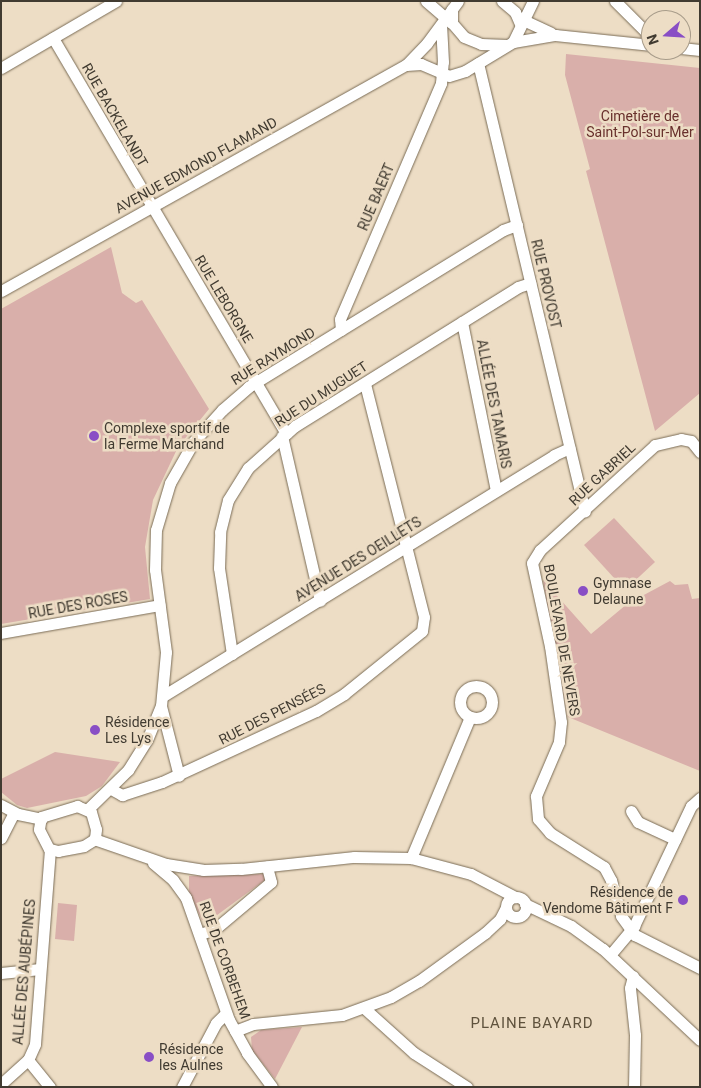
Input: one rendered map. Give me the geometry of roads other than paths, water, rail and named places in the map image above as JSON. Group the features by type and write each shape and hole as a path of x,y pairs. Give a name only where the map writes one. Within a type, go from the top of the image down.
{"street":[{"path":"1,68 116,1"},
{"path":"502,1 520,22 554,35 641,44"},
{"path":"615,1 641,27"},
{"path":"427,2 451,13 464,37 481,44 499,46 554,35"},
{"path":"427,2 451,13"},
{"path":"406,65 421,64 443,75 457,75 512,43 520,22 532,2"},
{"path":"532,2 533,17 542,30"},
{"path":"443,75 451,13"},
{"name":"AVENUE EDMOND FLAMAND","path":"1,291 406,65 451,13"},
{"name":"RUE BACKELANDT","path":"53,38 151,207"},
{"name":"RUE PROVOST","path":"478,64 585,511"},
{"name":"RUE BAERT","path":"341,330 340,319 443,75"},
{"name":"RUE LEBORGNE","path":"151,207 256,383 284,434 320,601"},
{"name":"RUE RAYMOND","path":"88,809 111,789 143,746 162,701 166,652 160,606 155,539 170,483 198,436 228,404 256,383 505,229 517,226"},
{"name":"RUE DU MUGUET","path":"232,654 218,561 222,520 231,494 243,474 284,434 462,322 530,283"},
{"name":"ALLÉE DES TAMARIS","path":"462,322 496,491"},
{"name":"RUE DES PENSÉES","path":"111,789 125,794 179,776 329,704 420,633 424,619 365,383"},
{"name":"RUE GABRIEL","path":"533,559 658,444 685,439 694,444 700,452"},
{"name":"AVENUE DES OEILLETS","path":"162,701 232,654 406,546 570,448"},
{"name":"BOULEVARD DE NEVERS","path":"533,559 561,722 559,742 536,793 536,813 546,830 604,867 612,880 621,916 631,931 646,942 700,968"},
{"name":"RUE DES ROSES","path":"1,633 160,606"},
{"path":"162,701 179,776"},
{"path":"411,858 470,717"},
{"path":"610,955 631,931 691,806 700,798"},
{"path":"1,805 14,813 40,819 48,813 77,806 88,809 96,829 94,839 84,846 50,850 42,841 40,819"},
{"path":"632,811 638,822 675,839"},
{"path":"1,838 14,813"},
{"path":"94,839 139,853 166,864 196,869 267,866 354,857 411,858 471,874 571,926 610,955 700,1040"},
{"name":"ALLÉE DES AUBÉPINES","path":"1,1084 28,1060 37,1034 40,969 50,850"},
{"name":"RUE DE CORBEHEM","path":"139,853 177,884 189,903 226,1013 235,1031 272,1087"},
{"path":"200,934 218,926 271,882 267,866"},
{"path":"486,933 500,919 507,902 520,900"},
{"path":"235,1031 253,1024 330,1017 364,1008 414,985 486,933 519,916 524,911 520,900"},
{"path":"506,907 510,915 519,916"},
{"path":"1,973 40,969"},
{"path":"633,976 630,988 636,1035 634,1087"},
{"path":"364,1008 414,1053 468,1087"},
{"path":"182,1087 216,1023 226,1013"},
{"path":"28,1060 50,1087"}],"place":[{"name":"Complexe sportif de la Ferme Marchand","path":"94,436"},
{"name":"Gymnase Delaune","path":"583,591"},
{"name":"Résidence Les Lys","path":"95,730"},
{"name":"Résidence de Vendome Bâtiment F","path":"683,900"},
{"name":"Résidence les Aulnes","path":"149,1057"}],"district":[{"name":"PLAINE BAYARD","path":"532,1024"}],"park label":[{"name":"Cimetière de Saint-Pol-sur-Mer","path":"640,124"}]}
